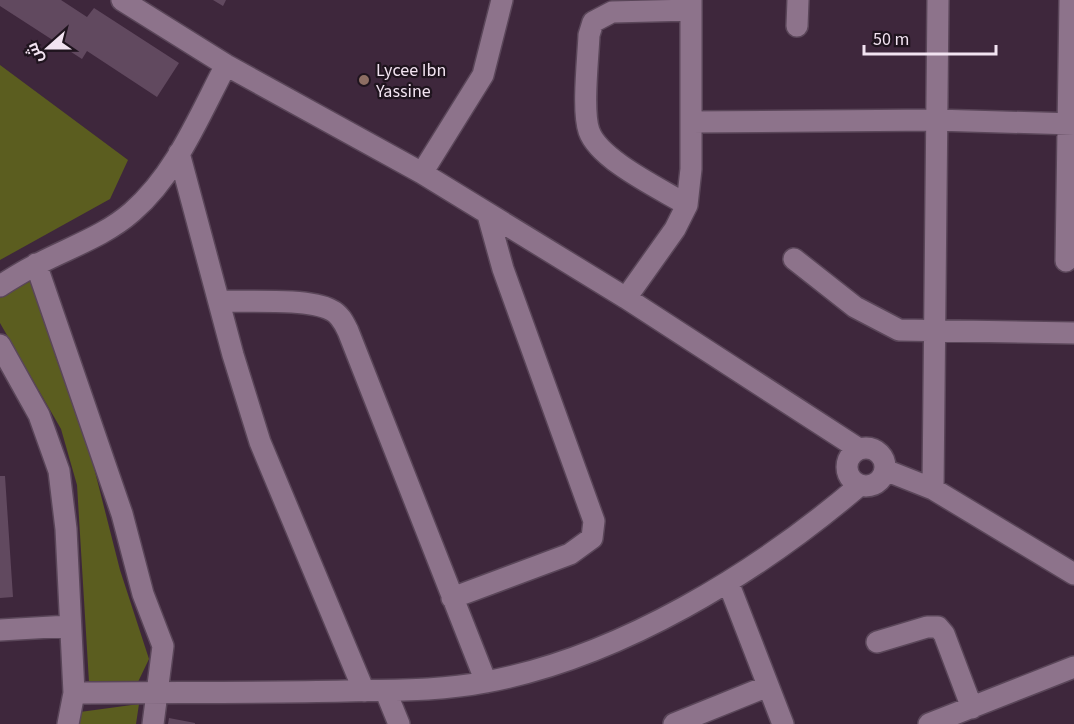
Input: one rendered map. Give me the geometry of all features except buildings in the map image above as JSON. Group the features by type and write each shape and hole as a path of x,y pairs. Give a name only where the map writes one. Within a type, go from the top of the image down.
{"street":[{"path":"122,0 225,65 422,173 626,298 859,449"},
{"path":"422,173 483,75 502,0"},
{"path":"797,26 798,0"},
{"path":"933,489 938,0"},
{"path":"1066,261 1071,124 1070,0"},
{"path":"626,298 675,229 687,205 691,169 691,5 612,12 593,22 589,35 586,119 592,139 606,154 687,205"},
{"path":"0,286 36,264 98,235 131,213 152,192 179,153 225,65"},
{"path":"691,122 935,120 1071,124"},
{"path":"179,153 233,355 260,442 364,691"},
{"path":"452,598 570,554 591,538 594,521 503,269 489,215"},
{"path":"794,259 855,307 899,330 1074,333"},
{"path":"36,264 122,514 143,594 163,646 155,692 153,724"},
{"path":"220,301 295,303 330,309 339,315 348,331 486,682"},
{"path":"0,345 39,415 59,471 66,530 74,693 68,724"},
{"path":"74,693 386,692 486,682 555,664 633,635 728,582 837,505 860,485 876,483 885,470 884,460 878,452 869,448 859,449 851,454 847,462 852,480 860,485"},
{"path":"885,470 933,489 1074,574"},
{"path":"728,582 783,724"},
{"path":"0,630 69,626"},
{"path":"877,642 927,627 938,627 944,634 972,708"},
{"path":"929,724 1074,667"},
{"path":"674,724 768,686"},
{"path":"386,692 399,724"}],"shaded area":[{"path":"0,65 128,160 110,199 0,260"},
{"path":"34,279 56,358 90,452 120,570 149,659 138,682 89,682 77,485 61,429 0,323 0,298"},
{"path":"139,704 136,724 78,724 80,712"}],"place":[{"name":"Lycee Ibn Yassine","path":"364,80"}]}
